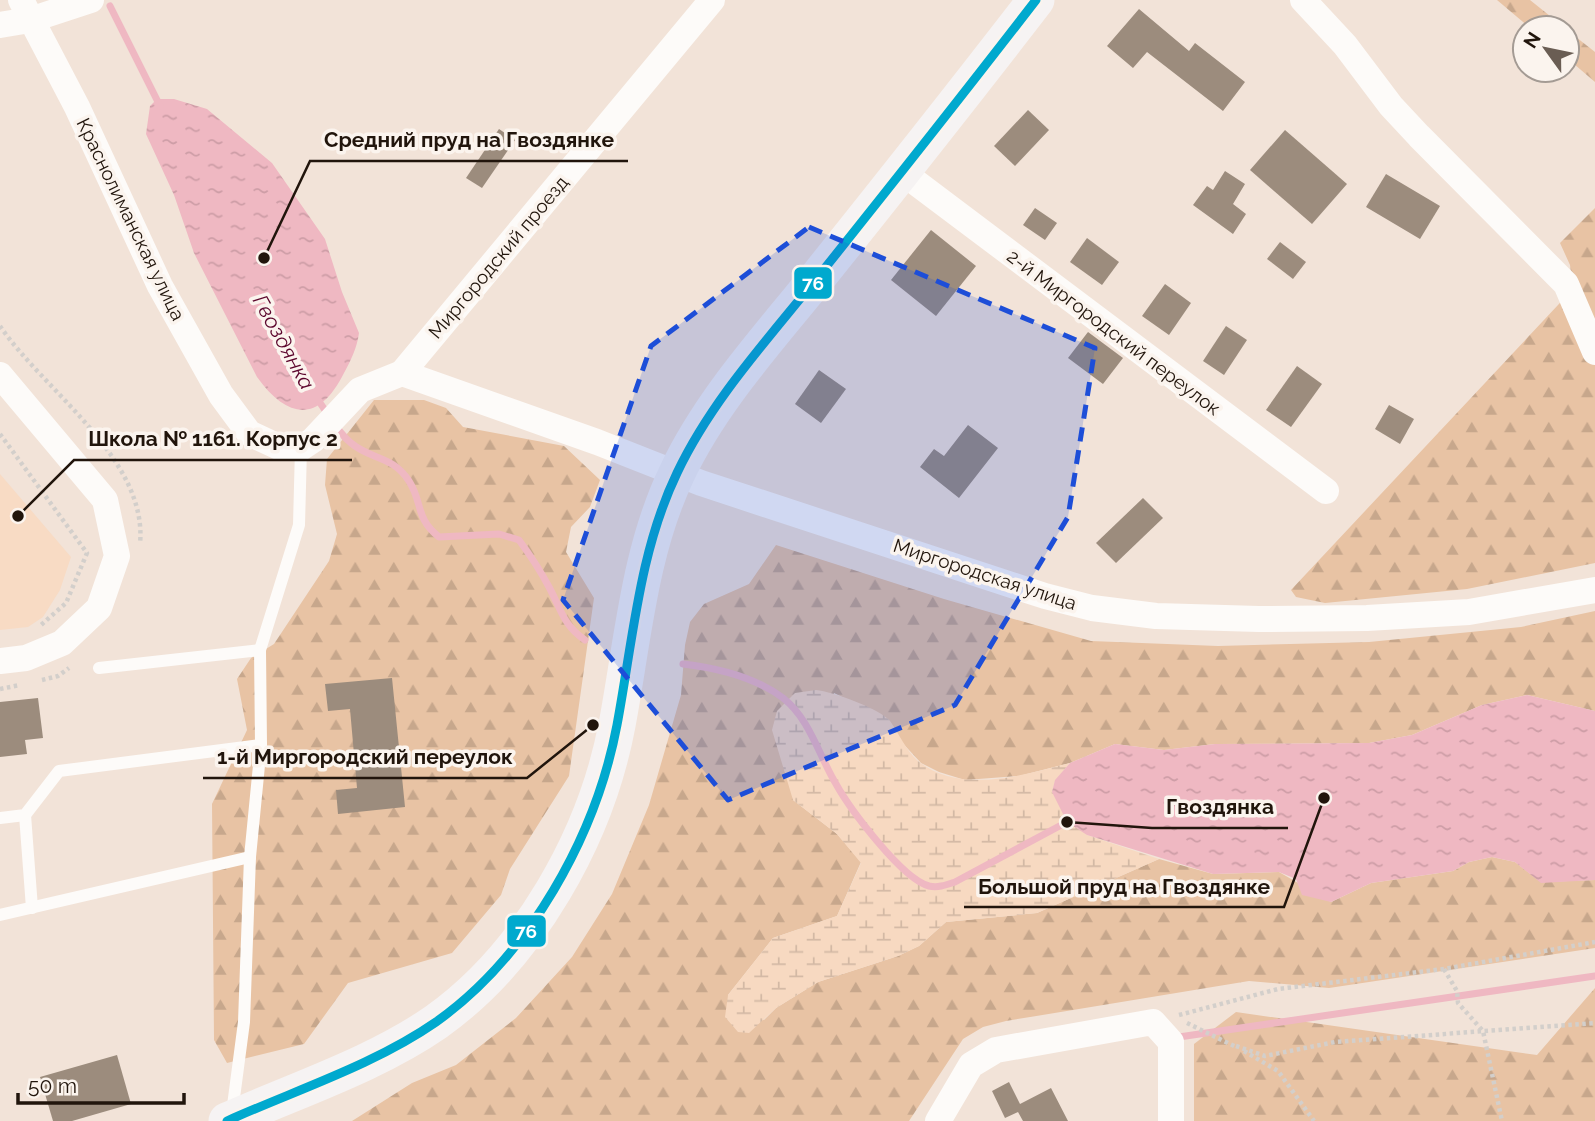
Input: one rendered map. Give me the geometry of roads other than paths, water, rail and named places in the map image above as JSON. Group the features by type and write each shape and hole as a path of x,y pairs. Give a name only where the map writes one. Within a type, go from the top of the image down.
{"street":[{"path":"0,25 25,10 91,0"},
{"name":"Миргородский проезд","path":"301,448 313,440 360,390 402,373 712,0"},
{"path":"230,1120 371,1058 436,1022 514,947 542,908 591,819 604,779 647,557 676,473 725,392 1036,0"},
{"path":"1303,0 1345,45 1391,106 1566,284 1595,352"},
{"name":"Краснолиманская улица","path":"25,10 77,107 160,286 221,395 249,433 281,448 301,448"},
{"name":"2-й Миргородский переулок","path":"902,172 1326,491"},
{"name":"Миргородская улица","path":"402,373 676,473 1045,596 1092,608 1156,616 1259,619 1443,613 1595,590"},
{"path":"0,375 104,500 117,556 99,608 62,643 26,658 0,661"},
{"path":"939,1121 971,1065 996,1050 1153,1022 1171,1042 1171,1121"}],"lane":[{"path":"230,1120 244,1023 250,857 261,745 260,650 299,525 301,448"},
{"path":"99,668 260,650"},
{"path":"32,908 25,815 59,771 261,745"},
{"path":"0,818 25,815"},
{"path":"0,915 250,857"}],"water":[{"path":"157,99 174,99 207,109 272,163 325,239 359,333 344,373 324,401 314,408 303,410 280,402 257,377 194,253 174,195 146,134 150,106"},
{"path":"1527,695 1595,711 1595,880 1541,883 1515,862 1492,857 1469,862 1453,871 1371,883 1331,902 1302,895 1296,879 1279,872 1213,874 1087,835 1067,822 1052,792 1055,780 1070,763 1115,744 1164,750 1215,744 1369,743 1412,735 1482,705"}],"waterway":[{"name":"Гвоздянка","path":"110,6 160,106"},
{"name":"Гвоздянка","path":"318,400 346,439 396,466 409,481 426,523 439,537 499,534 519,540 542,575 567,622 585,640"},
{"name":"Гвоздянка","path":"683,664 735,675 760,684 783,698 800,716 836,784 864,825 905,871 929,886 955,882 1067,822 1075,822"},
{"path":"1179,1037 1595,976"}],"place":[{"name":"Средний пруд на Гвоздянке","path":"264,258"},
{"name":"Школа № 1161. Корпус 2","path":"18,516"},
{"name":"1-й Миргородский переулок","path":"593,725"},
{"name":"Большой пруд на Гвоздянке","path":"1324,798"},
{"name":"Гвоздянка","path":"1067,822"}]}
